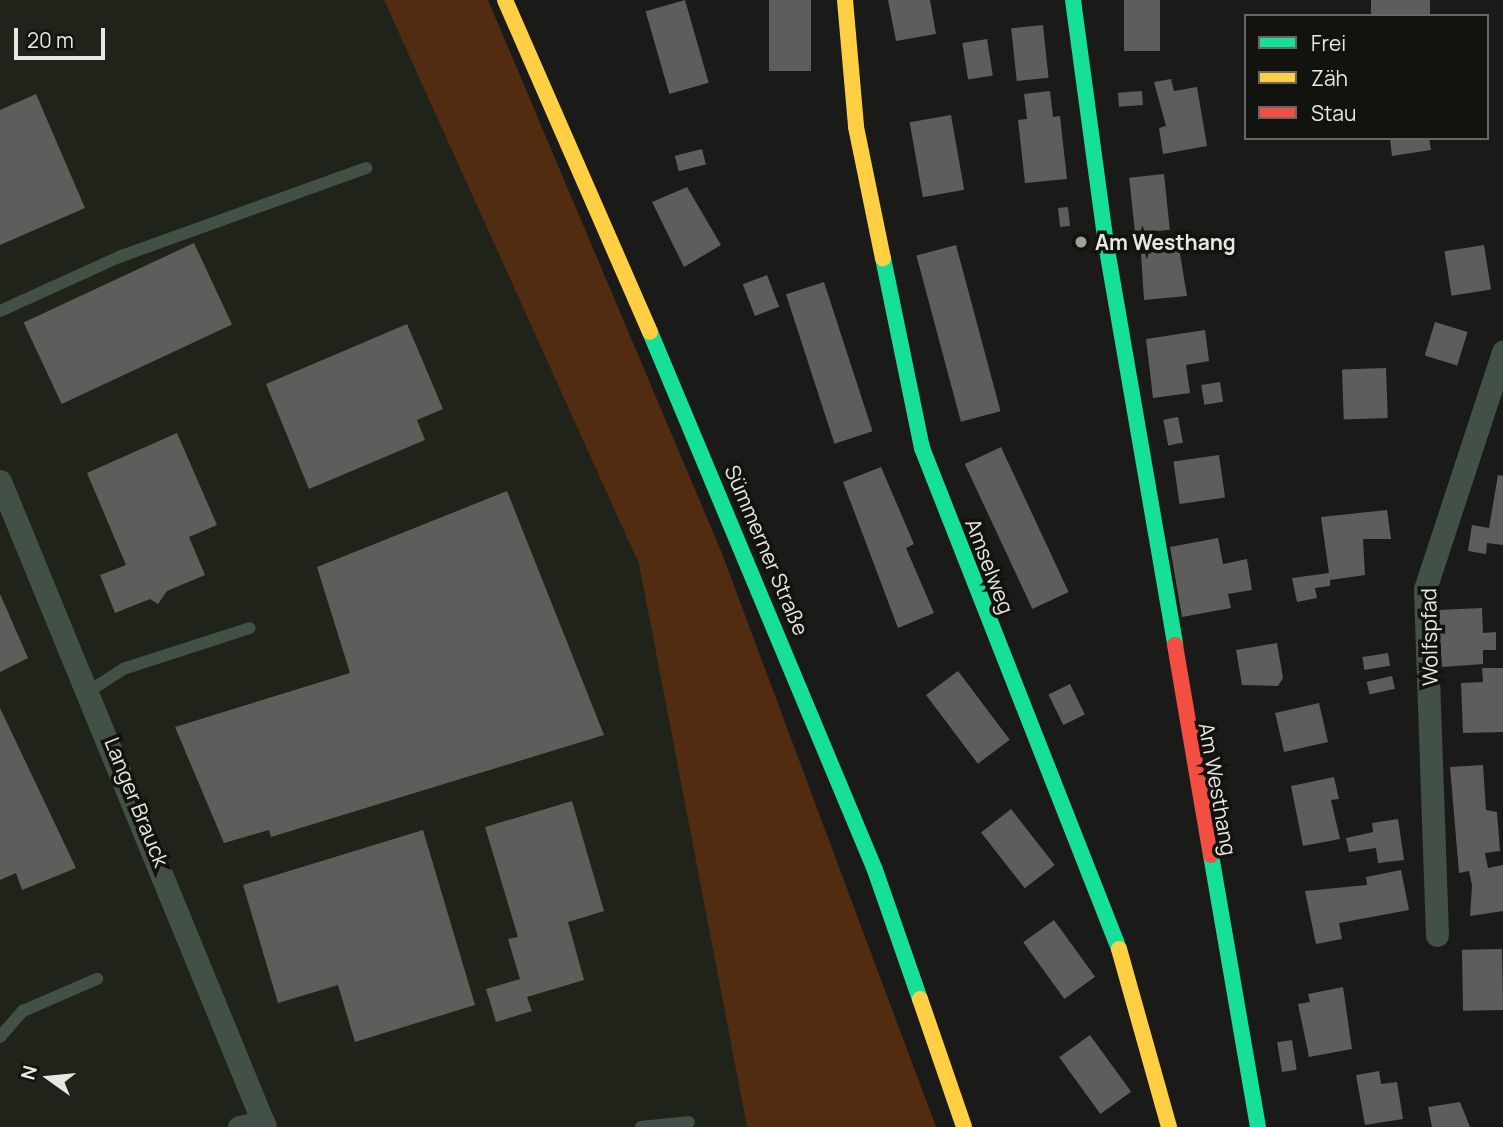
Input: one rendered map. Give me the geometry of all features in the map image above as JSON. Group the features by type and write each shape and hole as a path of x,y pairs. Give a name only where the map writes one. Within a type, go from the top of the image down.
{"street":[{"name":"Sümmerner Straße","path":"505,0 758,579 875,870 964,1127"},
{"name":"Amselweg","path":"845,0 856,127 922,448 1107,906 1169,1127"},
{"name":"Am Westhang","path":"1073,0 1122,346 1258,1127"},
{"name":"Wolfspfad","path":"1437,935 1425,589 1503,352"},
{"name":"Langer Brauck","path":"0,481 91,690 264,1125"},
{"path":"239,1127 264,1125"}],"lane":[{"path":"0,311 119,257 366,168"},
{"path":"91,690 124,668 250,628"},
{"path":"0,1037 23,1011 97,979"},
{"path":"641,1127 689,1122"}],"shaded area":[{"path":"0,0 384,0 639,564 747,1127 0,1127"},
{"path":"384,0 488,0 721,551 936,1127 747,1127 639,564"}],"building":[{"path":"685,0 709,83 669,94 646,11"},
{"path":"769,0 811,0 811,71 769,71"},
{"path":"888,0 930,0 936,34 896,41"},
{"path":"1124,0 1160,0 1160,51 1124,51"},
{"path":"1371,0 1430,0 1430,14 1371,14"},
{"path":"1043,25 1049,78 1017,81 1011,28"},
{"path":"987,39 993,76 968,79 962,43"},
{"path":"1171,79 1174,91 1197,87 1207,146 1163,154 1159,128 1166,126 1154,82"},
{"path":"1050,91 1053,117 1060,116 1067,179 1025,183 1018,120 1027,119 1024,94"},
{"path":"1142,91 1143,105 1119,107 1118,93"},
{"path":"36,94 85,208 0,245 0,110"},
{"path":"951,115 964,190 923,197 910,122"},
{"path":"1390,140 1429,140 1431,150 1392,156"},
{"path":"702,149 706,165 679,171 675,156"},
{"path":"1164,174 1170,230 1135,233 1129,178"},
{"path":"687,187 721,245 684,267 652,202"},
{"path":"1068,207 1070,226 1060,227 1058,208"},
{"path":"194,243 232,325 62,404 24,322"},
{"path":"956,245 1001,411 961,422 916,256"},
{"path":"1484,245 1491,289 1452,296 1444,251"},
{"path":"1179,248 1187,296 1144,300 1141,254"},
{"path":"767,275 779,307 755,316 743,284"},
{"path":"824,282 873,431 834,444 786,294"},
{"path":"1435,322 1468,332 1457,365 1425,355"},
{"path":"407,324 443,409 417,420 425,440 309,489 266,384"},
{"path":"1205,330 1209,361 1186,365 1190,393 1153,398 1146,339"},
{"path":"1386,368 1388,418 1344,420 1342,370"},
{"path":"1220,382 1223,402 1204,405 1201,385"},
{"path":"1178,417 1183,443 1168,445 1163,420"},
{"path":"177,433 217,525 189,537 205,575 167,591 158,604 150,599 115,613 100,575 126,565 87,473"},
{"path":"1001,447 1069,592 1032,609 965,464"},
{"path":"1219,455 1225,498 1179,504 1173,461"},
{"path":"881,467 914,544 906,548 934,613 898,628 843,482"},
{"path":"1498,475 1503,476 1503,545 1487,543 1486,554 1468,551 1472,525 1489,528"},
{"path":"507,491 604,735 271,837 269,830 224,843 175,727 350,673 317,567"},
{"path":"1387,510 1391,539 1363,539 1365,575 1330,580 1330,586 1315,588 1317,598 1297,602 1292,578 1329,573 1321,517"},
{"path":"1218,538 1223,564 1247,559 1252,590 1228,594 1231,608 1182,617 1170,547"},
{"path":"0,594 28,658 0,672"},
{"path":"1482,608 1483,633 1496,632 1496,650 1483,650 1483,664 1442,667 1438,610"},
{"path":"1277,643 1283,678 1278,686 1242,685 1236,650"},
{"path":"1388,653 1390,666 1364,670 1362,657"},
{"path":"1482,668 1503,668 1503,732 1463,733 1461,683 1483,682"},
{"path":"958,671 1010,740 978,764 926,695"},
{"path":"1392,676 1395,689 1370,695 1367,682"},
{"path":"1070,684 1085,715 1063,725 1048,695"},
{"path":"1319,703 1328,742 1284,752 1275,713"},
{"path":"0,708 76,868 22,890 16,873 0,880"},
{"path":"1483,765 1486,810 1497,812 1500,851 1485,853 1488,868 1503,865 1503,911 1470,916 1472,885 1469,871 1459,873 1450,767"},
{"path":"1334,777 1339,799 1331,800 1340,839 1303,846 1291,786"},
{"path":"572,801 604,911 568,922 584,980 527,997 532,1011 496,1022 486,989 520,979 508,939 518,937 485,827"},
{"path":"1011,809 1055,865 1025,888 981,832"},
{"path":"1398,819 1404,860 1378,863 1376,848 1349,852 1346,838 1373,832 1372,823"},
{"path":"423,830 475,1005 355,1042 338,985 278,1003 243,885"},
{"path":"1401,870 1409,910 1339,923 1342,939 1316,944 1305,891 1367,885 1366,877"},
{"path":"1054,920 1095,977 1064,999 1023,942"},
{"path":"1502,949 1503,1010 1463,1011 1462,950"},
{"path":"1343,987 1352,1049 1309,1057 1298,1004 1310,1002 1308,994"},
{"path":"1090,1035 1131,1092 1100,1114 1059,1057"},
{"path":"1292,1040 1297,1070 1282,1072 1277,1042"},
{"path":"1379,1071 1381,1084 1397,1082 1403,1119 1365,1125 1356,1075"},
{"path":"1460,1102 1470,1127 1432,1127 1428,1107"}],"traffic: fast":[{"path":"1073,0 1105,238 1175,645"},
{"path":"883,258 922,448 1119,949"},
{"path":"650,332 875,870 920,999"},
{"path":"1211,855 1258,1127"}],"traffic: slow":[{"path":"505,0 650,332"},
{"path":"845,0 856,127 883,258"},
{"path":"1119,949 1169,1127"},
{"path":"920,999 964,1127"}],"traffic: jam":[{"path":"1175,645 1211,855"}],"place":[{"name":"Am Westhang","path":"1081,242"}]}
